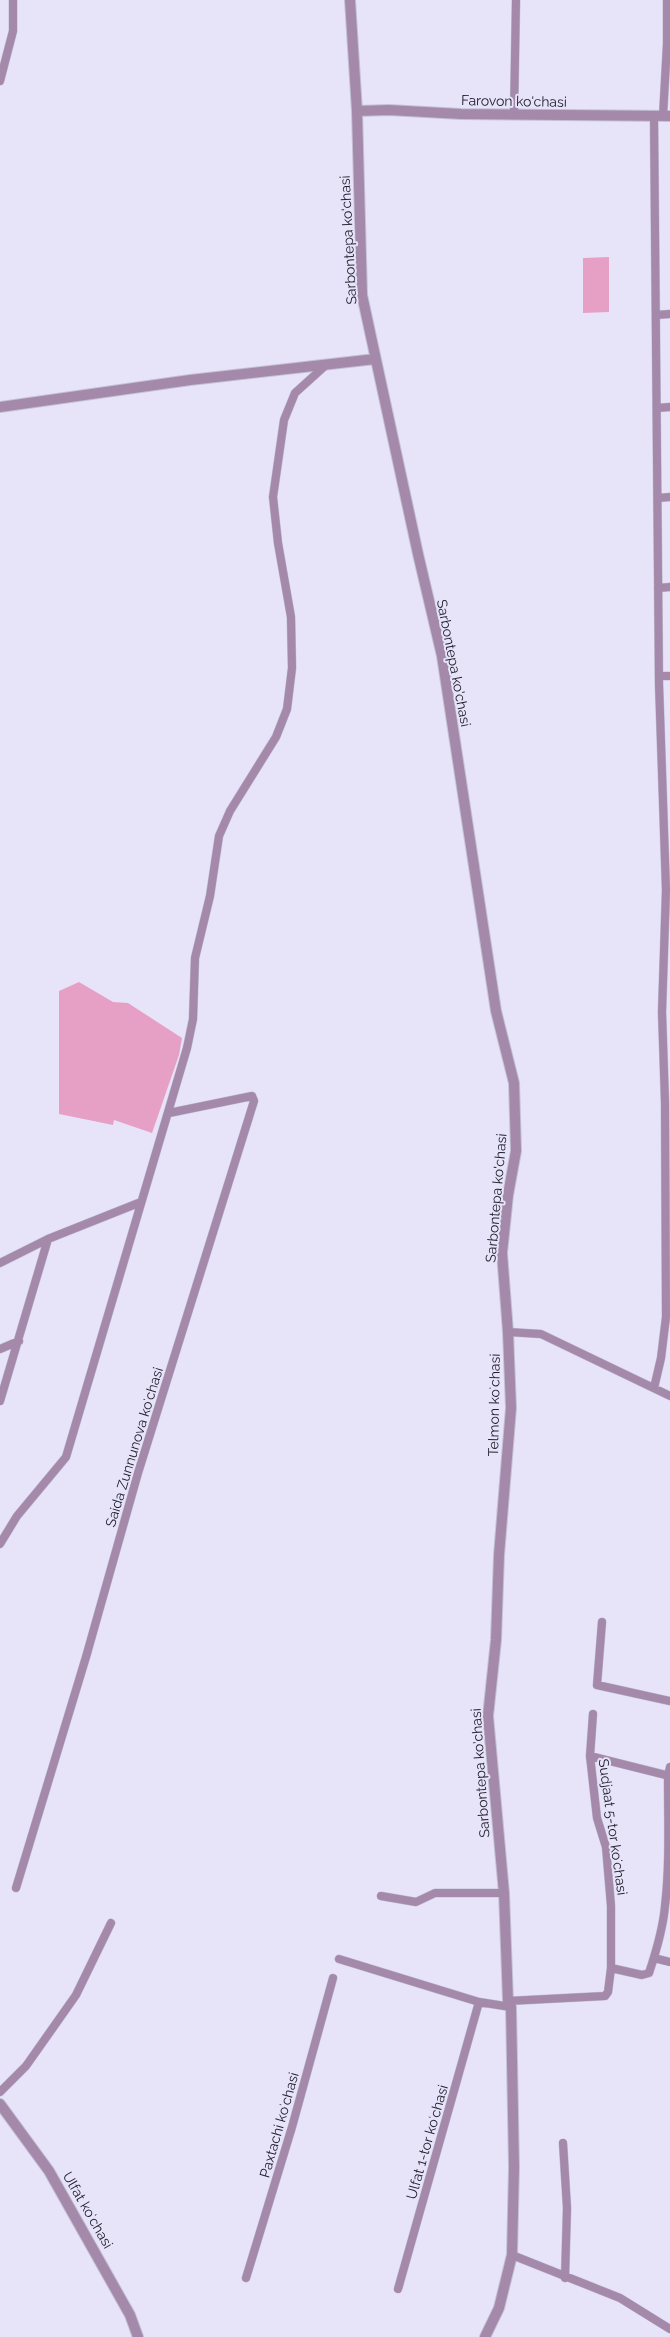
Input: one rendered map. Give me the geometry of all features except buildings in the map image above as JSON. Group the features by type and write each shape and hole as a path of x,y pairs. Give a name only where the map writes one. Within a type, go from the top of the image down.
{"street":[{"path":"0,81 13,31 13,0"},
{"name":"Sarbontepa ko'chasi","path":"350,0 357,111 362,295 442,656 496,1011 514,1083 516,1151 508,1195 502,1253 508,1332"},
{"path":"514,115 516,0"},
{"path":"654,1388 668,1324 666,765 659,676 656,315 662,116 667,44 667,0"},
{"name":"Farovon ko'chasi","path":"357,111 389,110 514,115 662,116"},
{"path":"656,315 670,314"},
{"path":"0,407 190,380 375,359"},
{"path":"0,1544 17,1516 66,1457 169,1113 193,1018 196,958 210,896 219,836 230,811 276,737 287,709 292,668 291,617 278,543 274,498 284,420 294,393 326,365"},
{"path":"657,408 670,407"},
{"path":"658,498 670,497"},
{"path":"658,588 670,587"},
{"path":"659,676 670,676"},
{"name":"Saida Zunnunova koʻchasi","path":"16,1888 86,1657 138,1473 254,1101 252,1096 169,1113"},
{"path":"0,1263 48,1239 141,1202"},
{"path":"0,1402 48,1239"},
{"path":"508,1332 541,1334 670,1396"},
{"name":"Telmon koʻchasi","path":"506,1478 511,1408 508,1332"},
{"path":"0,1349 18,1341"},
{"name":"Sarbontepa ko'chasi","path":"485,2337 499,2308 512,2256 514,2167 510,2004 504,1893 488,1716 496,1640 498,1555 506,1478"},
{"path":"602,1622 597,1685 670,1701"},
{"name":"Sudjaat 5-tor koʻchasi","path":"510,2004 605,1996 608,1992 611,1968 611,1906 606,1847 597,1818 590,1756 593,1714"},
{"path":"590,1756 669,1776"},
{"path":"611,1968 642,1975 649,1973 654,1958 666,1907 670,1767"},
{"path":"381,1896 416,1902 435,1892 504,1893"},
{"path":"0,2092 26,2066 76,1995 111,1923"},
{"path":"654,1958 670,1962"},
{"path":"339,1959 479,2002 510,2004"},
{"name":"Paxtachi koʻchasi","path":"246,2278 292,2127 333,1978"},
{"name":"Ulfat 1-tor koʻchasi","path":"398,2289 479,2002"},
{"name":"Ulfat koʻchasi","path":"0,2104 49,2171 117,2290 130,2315 138,2337"},
{"path":"563,2143 567,2208 566,2278"},
{"path":"512,2256 620,2298 670,2328"}],"shaded area":[{"path":"609,257 609,312 583,313 583,258"},
{"path":"79,982 113,1002 128,1003 182,1038 179,1055 152,1133 114,1120 113,1125 59,1114 59,991"}]}
